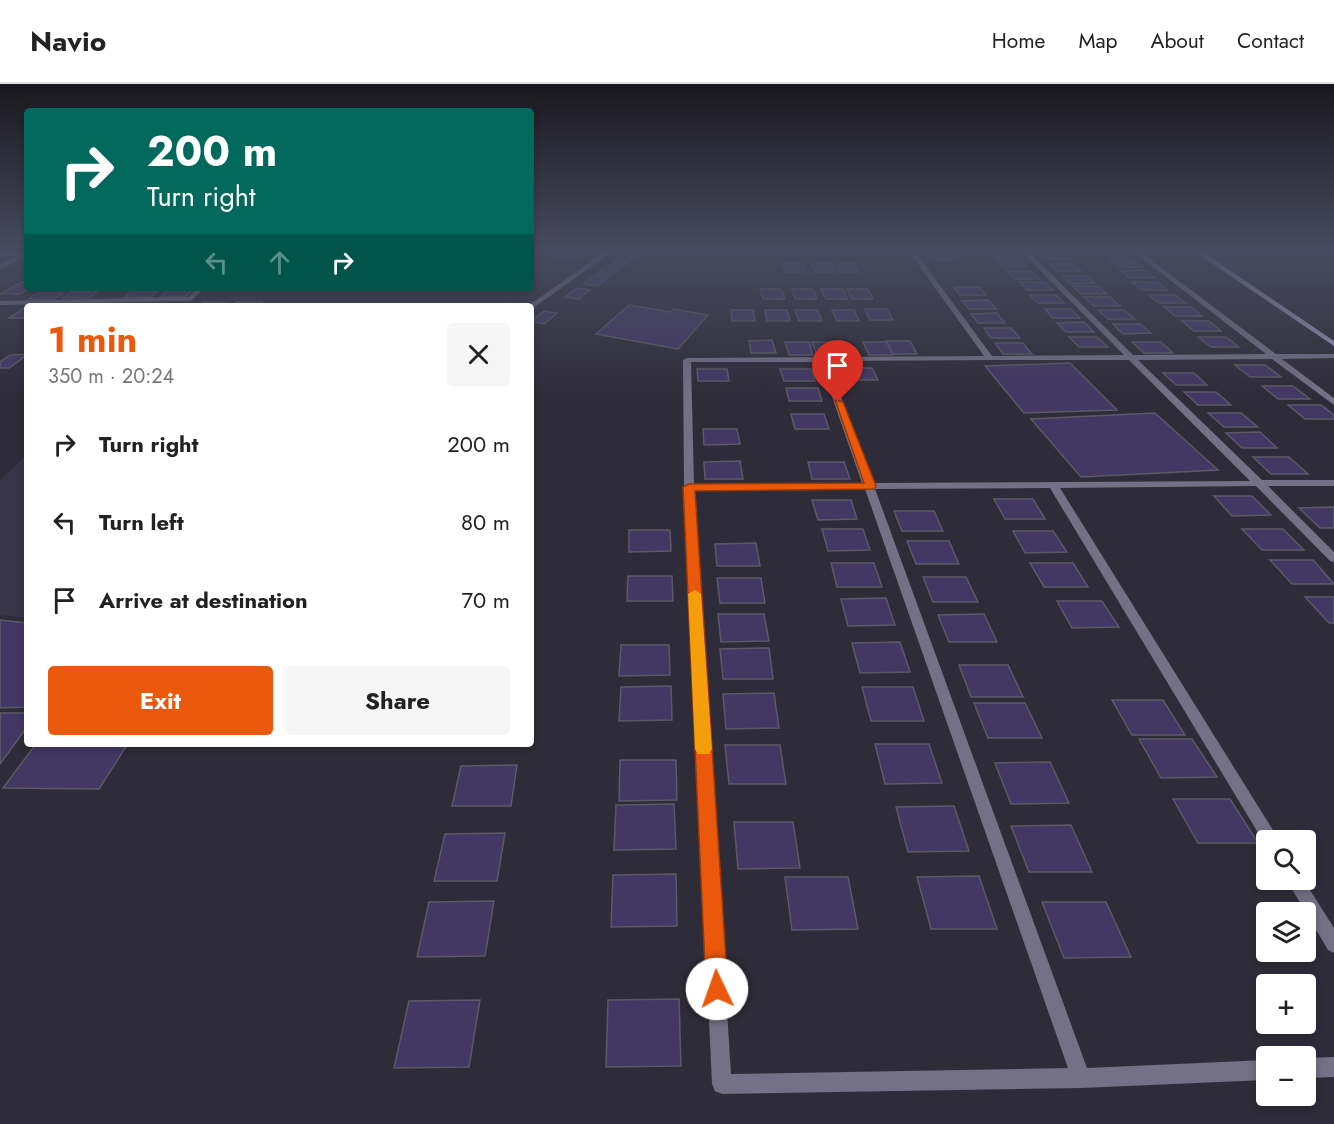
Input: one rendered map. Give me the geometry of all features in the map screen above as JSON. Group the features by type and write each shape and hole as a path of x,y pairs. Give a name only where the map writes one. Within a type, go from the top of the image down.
{"street":[{"path":"0,303 191,299"},
{"path":"947,299 990,358"},
{"path":"1072,299 1334,558"},
{"path":"1197,299 1334,402"},
{"path":"1266,299 1334,344"},
{"path":"1256,1070 1081,1078 722,1084 689,487 687,360 1334,356"},
{"path":"823,359 1081,1078"},
{"path":"689,487 1334,483"},
{"path":"1054,486 1264,830"},
{"path":"1301,890 1334,944"},
{"path":"1316,1068 1334,1067"}],"shaded area":[{"path":"24,458 24,618 0,615 0,480"}],"building":[{"path":"1034,299 1060,299 1064,303 1038,303"},
{"path":"1086,299 1112,299 1120,306 1094,306"},
{"path":"1153,299 1180,299 1186,303 1159,303"},
{"path":"988,300 996,309 969,309 962,301"},
{"path":"236,302 262,302 261,303"},
{"path":"629,305 708,315 678,349 596,334"},
{"path":"1164,307 1191,307 1202,316 1175,316"},
{"path":"24,308 24,318 9,318"},
{"path":"865,309 887,309 893,320 870,320"},
{"path":"1045,309 1071,309 1080,318 1053,318"},
{"path":"731,310 753,310 755,321 732,321"},
{"path":"765,310 787,310 790,321 767,321"},
{"path":"795,310 817,310 822,321 799,321"},
{"path":"832,310 854,310 859,321 837,321"},
{"path":"1098,310 1124,310 1135,319 1108,319"},
{"path":"544,311 557,313 544,324 534,322 534,319"},
{"path":"997,313 1005,323 978,323 971,314"},
{"path":"1182,321 1209,321 1221,331 1194,331"},
{"path":"1084,322 1094,332 1066,332 1057,323"},
{"path":"1113,324 1140,324 1151,333 1123,334"},
{"path":"984,328 1011,328 1020,338 991,338"},
{"path":"1069,337 1097,337 1108,347 1079,347"},
{"path":"1198,337 1226,337 1239,347 1211,347"},
{"path":"772,340 776,353 751,353 749,341"},
{"path":"886,341 910,341 917,354 893,354"},
{"path":"785,342 809,342 813,355 789,355"},
{"path":"812,342 836,342 841,355 817,355"},
{"path":"863,342 887,342 893,355 869,355"},
{"path":"1132,342 1161,342 1173,353 1144,353"},
{"path":"995,343 1023,343 1032,354 1003,354"},
{"path":"24,354 24,357 9,368 0,368 0,362 10,355"},
{"path":"1070,363 1117,410 1024,413 985,366"},
{"path":"1235,365 1265,365 1281,377 1250,377"},
{"path":"842,368 872,368 878,380 847,380"},
{"path":"697,369 727,369 729,381 698,381"},
{"path":"780,369 811,369 815,381 784,381"},
{"path":"1163,373 1194,373 1207,385 1176,385"},
{"path":"1262,386 1293,386 1310,399 1278,399"},
{"path":"786,388 818,388 822,401 789,401"},
{"path":"1184,392 1216,392 1231,405 1198,405"},
{"path":"1288,405 1321,405 1334,415 1334,419 1305,419"},
{"path":"1155,413 1218,470 1081,477 1031,419"},
{"path":"1208,413 1241,413 1258,427 1224,427"},
{"path":"791,414 824,414 829,429 795,429"},
{"path":"703,429 737,429 740,444 704,445"},
{"path":"1260,432 1277,448 1242,448 1226,433"},
{"path":"1253,457 1289,457 1308,474 1271,474"},
{"path":"740,461 743,479 705,479 704,462"},
{"path":"808,462 844,462 850,479 812,479"},
{"path":"1214,496 1252,496 1271,515 1232,516"},
{"path":"994,499 1033,499 1045,519 1005,519"},
{"path":"812,500 851,500 857,519 818,520"},
{"path":"1334,507 1334,528 1320,528 1299,508"},
{"path":"894,511 934,511 943,531 902,531"},
{"path":"822,529 863,529 870,550 828,551"},
{"path":"1242,529 1283,529 1304,550 1262,550"},
{"path":"629,530 670,530 671,551 629,552"},
{"path":"1013,531 1053,531 1067,552 1025,553"},
{"path":"907,541 949,541 959,564 916,564"},
{"path":"756,543 760,566 717,566 715,544"},
{"path":"1270,560 1313,560 1334,584 1292,584"},
{"path":"831,563 874,563 882,587 837,587"},
{"path":"1030,563 1073,563 1088,587 1044,587"},
{"path":"628,576 672,576 673,601 627,601"},
{"path":"923,577 966,577 978,602 933,602"},
{"path":"717,578 761,578 765,603 720,603"},
{"path":"1305,597 1334,597 1334,623 1329,623"},
{"path":"886,598 895,625 848,626 841,599"},
{"path":"1057,601 1102,601 1119,627 1072,628"},
{"path":"718,614 764,614 769,641 721,642"},
{"path":"984,614 997,642 949,642 938,615"},
{"path":"0,620 24,623 24,707 0,708"},
{"path":"900,642 910,672 860,673 852,643"},
{"path":"621,645 669,645 670,675 619,676"},
{"path":"769,648 773,679 723,679 720,649"},
{"path":"959,665 1008,665 1023,697 971,697"},
{"path":"671,686 672,720 619,721 621,687"},
{"path":"862,687 913,687 924,721 871,721"},
{"path":"774,693 779,728 726,729 723,694"},
{"path":"1112,700 1163,700 1185,735 1132,735"},
{"path":"974,703 1025,703 1042,738 988,738"},
{"path":"0,713 24,713 24,731 0,764"},
{"path":"1139,739 1192,739 1217,777 1161,778"},
{"path":"875,744 929,744 942,783 885,784"},
{"path":"725,745 780,745 786,784 729,784"},
{"path":"34,747 126,747 99,789 3,788"},
{"path":"620,760 676,760 677,800 619,801"},
{"path":"1050,762 1069,803 1011,804 995,763"},
{"path":"517,765 511,806 452,806 461,766"},
{"path":"1173,799 1230,799 1256,840 1256,843 1198,843"},
{"path":"674,804 676,849 614,850 616,805"},
{"path":"954,806 969,851 908,852 896,807"},
{"path":"734,822 793,822 800,868 738,869"},
{"path":"1071,825 1092,872 1029,872 1011,826"},
{"path":"505,833 497,881 434,881 445,834"},
{"path":"676,874 677,926 611,927 613,875"},
{"path":"979,876 997,929 931,929 917,877"},
{"path":"785,877 848,877 858,929 792,930"},
{"path":"494,901 485,956 417,957 429,902"},
{"path":"1042,902 1106,902 1131,957 1064,958"},
{"path":"679,999 681,1066 606,1067 608,1000"},
{"path":"480,1000 469,1067 394,1068 409,1001"}],"slow traffic":[{"path":"695,594 703,749"}],"route":[{"path":"717,989 689,487 870,486 838,402"}]}
